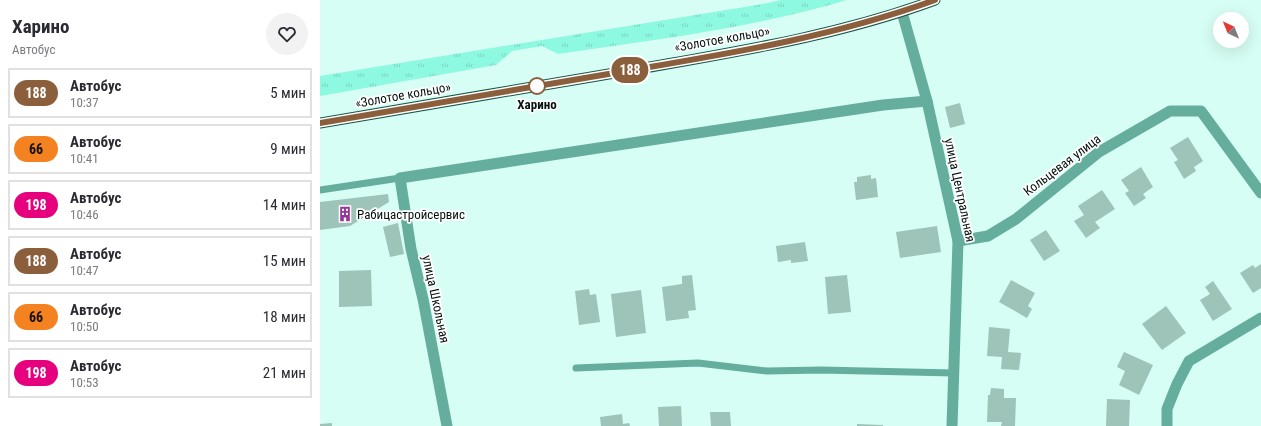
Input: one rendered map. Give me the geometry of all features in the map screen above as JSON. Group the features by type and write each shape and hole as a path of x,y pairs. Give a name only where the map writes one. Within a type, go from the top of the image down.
{"highway":[{"name":"«Золотое кольцо»","path":"320,123 750,49 824,33 902,12 935,0"}],"street":[{"name":"улица Центральная","path":"902,12 926,101 958,240 952,426"},
{"path":"400,178 883,105 926,101"},
{"name":"Кольцевая улица","path":"958,240 988,236 1016,219 1099,152 1170,111 1202,111 1261,193"},
{"name":"улица Школьная","path":"400,178 411,249 423,299 447,426"},
{"path":"1166,426 1167,409 1177,384 1189,361 1261,318"}],"lane":[{"path":"320,190 400,178"},
{"path":"576,368 698,363 767,371 822,370 954,373"}],"green space":[{"path":"781,0 847,0 812,10 740,26 667,38 558,54 542,46 512,51 496,65 320,96 320,76"}],"building":[{"path":"960,103 965,124 950,128 945,107"},
{"path":"1188,137 1203,161 1194,167 1196,171 1184,179 1174,162 1178,160 1170,148"},
{"path":"1141,167 1153,187 1143,194 1146,198 1134,206 1125,193 1129,191 1121,180"},
{"path":"871,175 871,179 876,178 878,197 856,200 854,182 857,182 857,177"},
{"path":"1102,190 1115,209 1095,222 1100,228 1086,238 1074,221 1084,215 1078,206"},
{"name":"Рабицастройсервис","path":"388,194 389,202 350,226 320,230 320,202"},
{"path":"398,223 404,254 390,257 383,227"},
{"path":"937,226 941,252 900,258 896,232"},
{"path":"1046,230 1060,251 1044,261 1030,240"},
{"path":"805,242 808,261 791,263 791,260 778,262 776,246"},
{"path":"1261,264 1261,288 1253,293 1240,273 1253,265 1255,268"},
{"path":"371,270 372,306 339,307 339,271"},
{"path":"692,275 696,310 688,311 689,318 666,321 662,287 682,284 682,276"},
{"path":"847,275 851,312 828,314 825,277"},
{"path":"1011,280 1035,293 1028,306 1032,309 1027,318 999,302"},
{"path":"1213,281 1232,309 1213,321 1200,300 1210,294 1205,287"},
{"path":"589,289 590,295 596,294 600,322 579,325 575,291"},
{"path":"641,290 646,333 616,337 611,294"},
{"path":"1166,306 1186,333 1162,350 1142,324"},
{"path":"989,327 1010,329 1008,352 1021,353 1019,370 1001,369 1002,357 987,356"},
{"path":"1124,352 1153,365 1139,395 1119,385 1125,371 1117,367"},
{"path":"991,388 1004,389 1004,398 1016,398 1015,426 1001,426 1002,422 987,422 988,395 990,395"},
{"path":"1107,399 1130,400 1129,426 1106,426"},
{"path":"681,406 682,426 659,426 658,407"},
{"path":"710,412 730,412 731,426 711,426"},
{"path":"622,414 623,424 629,423 630,426 601,426 600,417"},
{"path":"332,423 332,426 320,426 320,424"},
{"path":"857,424 883,425 883,426 857,426"}],"bus line":[{"name":"188","path":"320,123 750,49 824,33 902,12 935,0"}],"place":[{"name":"Харино","path":"537,86"},
{"name":"Рабицастройсервис","path":"345,214"}]}
